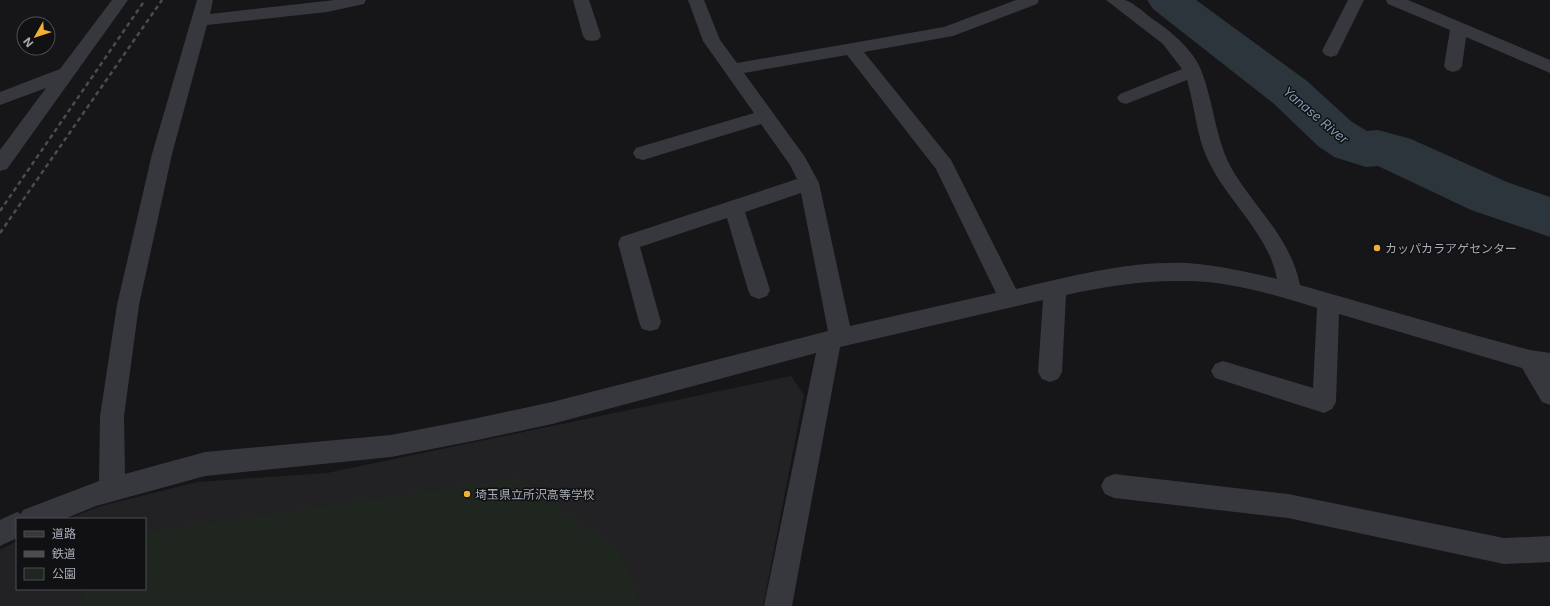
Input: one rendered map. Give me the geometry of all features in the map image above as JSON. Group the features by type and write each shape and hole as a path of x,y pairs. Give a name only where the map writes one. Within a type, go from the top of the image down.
{"street":[{"path":"0,164 120,0"},
{"path":"112,490 112,416 128,305 162,154 203,10 327,7 359,0"},
{"path":"581,0 592,36"},
{"path":"696,0 712,41 798,162 809,183 835,339 778,606"},
{"path":"733,69 947,32 1031,0"},
{"path":"1114,0 1163,35 1177,47 1193,71 1211,144 1220,166 1236,192 1265,230 1284,264 1290,291"},
{"path":"1331,51 1356,0"},
{"path":"1394,0 1459,28 1549,72"},
{"path":"1453,66 1459,28"},
{"path":"852,49 944,165 1010,300"},
{"path":"1126,98 1193,71"},
{"path":"0,99 66,73"},
{"path":"643,153 766,116"},
{"path":"650,322 628,243 809,183"},
{"path":"734,208 759,290"},
{"path":"35,518 112,490 150,478 205,464 391,446 473,430 552,413 835,339 1089,281 1158,271 1209,274 1290,291 1416,329 1540,362 1550,395"},
{"path":"1050,372 1055,289"},
{"path":"1223,370 1324,402 1328,302"},
{"path":"1114,486 1288,506 1504,551 1550,549"},
{"path":"0,533 16,525"}],"shaded area":[{"name":"埼玉県立所沢高等学校","path":"791,376 804,395 763,606 0,606 0,550 16,542 16,590 146,590 146,518 70,518 101,506 197,482 327,473"}],"green space":[{"path":"517,478 621,553 641,606 77,606 87,590 146,590 146,533"}],"waterway":[{"name":"Yanase River","path":"1168,0 1290,92 1335,134 1352,145 1366,149 1378,148 1393,152 1489,196 1550,217"}],"railway":[{"path":"0,211 145,0"},
{"path":"0,233 162,0"}],"place":[{"name":"カッパカラアゲセンター","path":"1377,248"},
{"name":"埼玉県立所沢高等学校","path":"467,494"}]}
